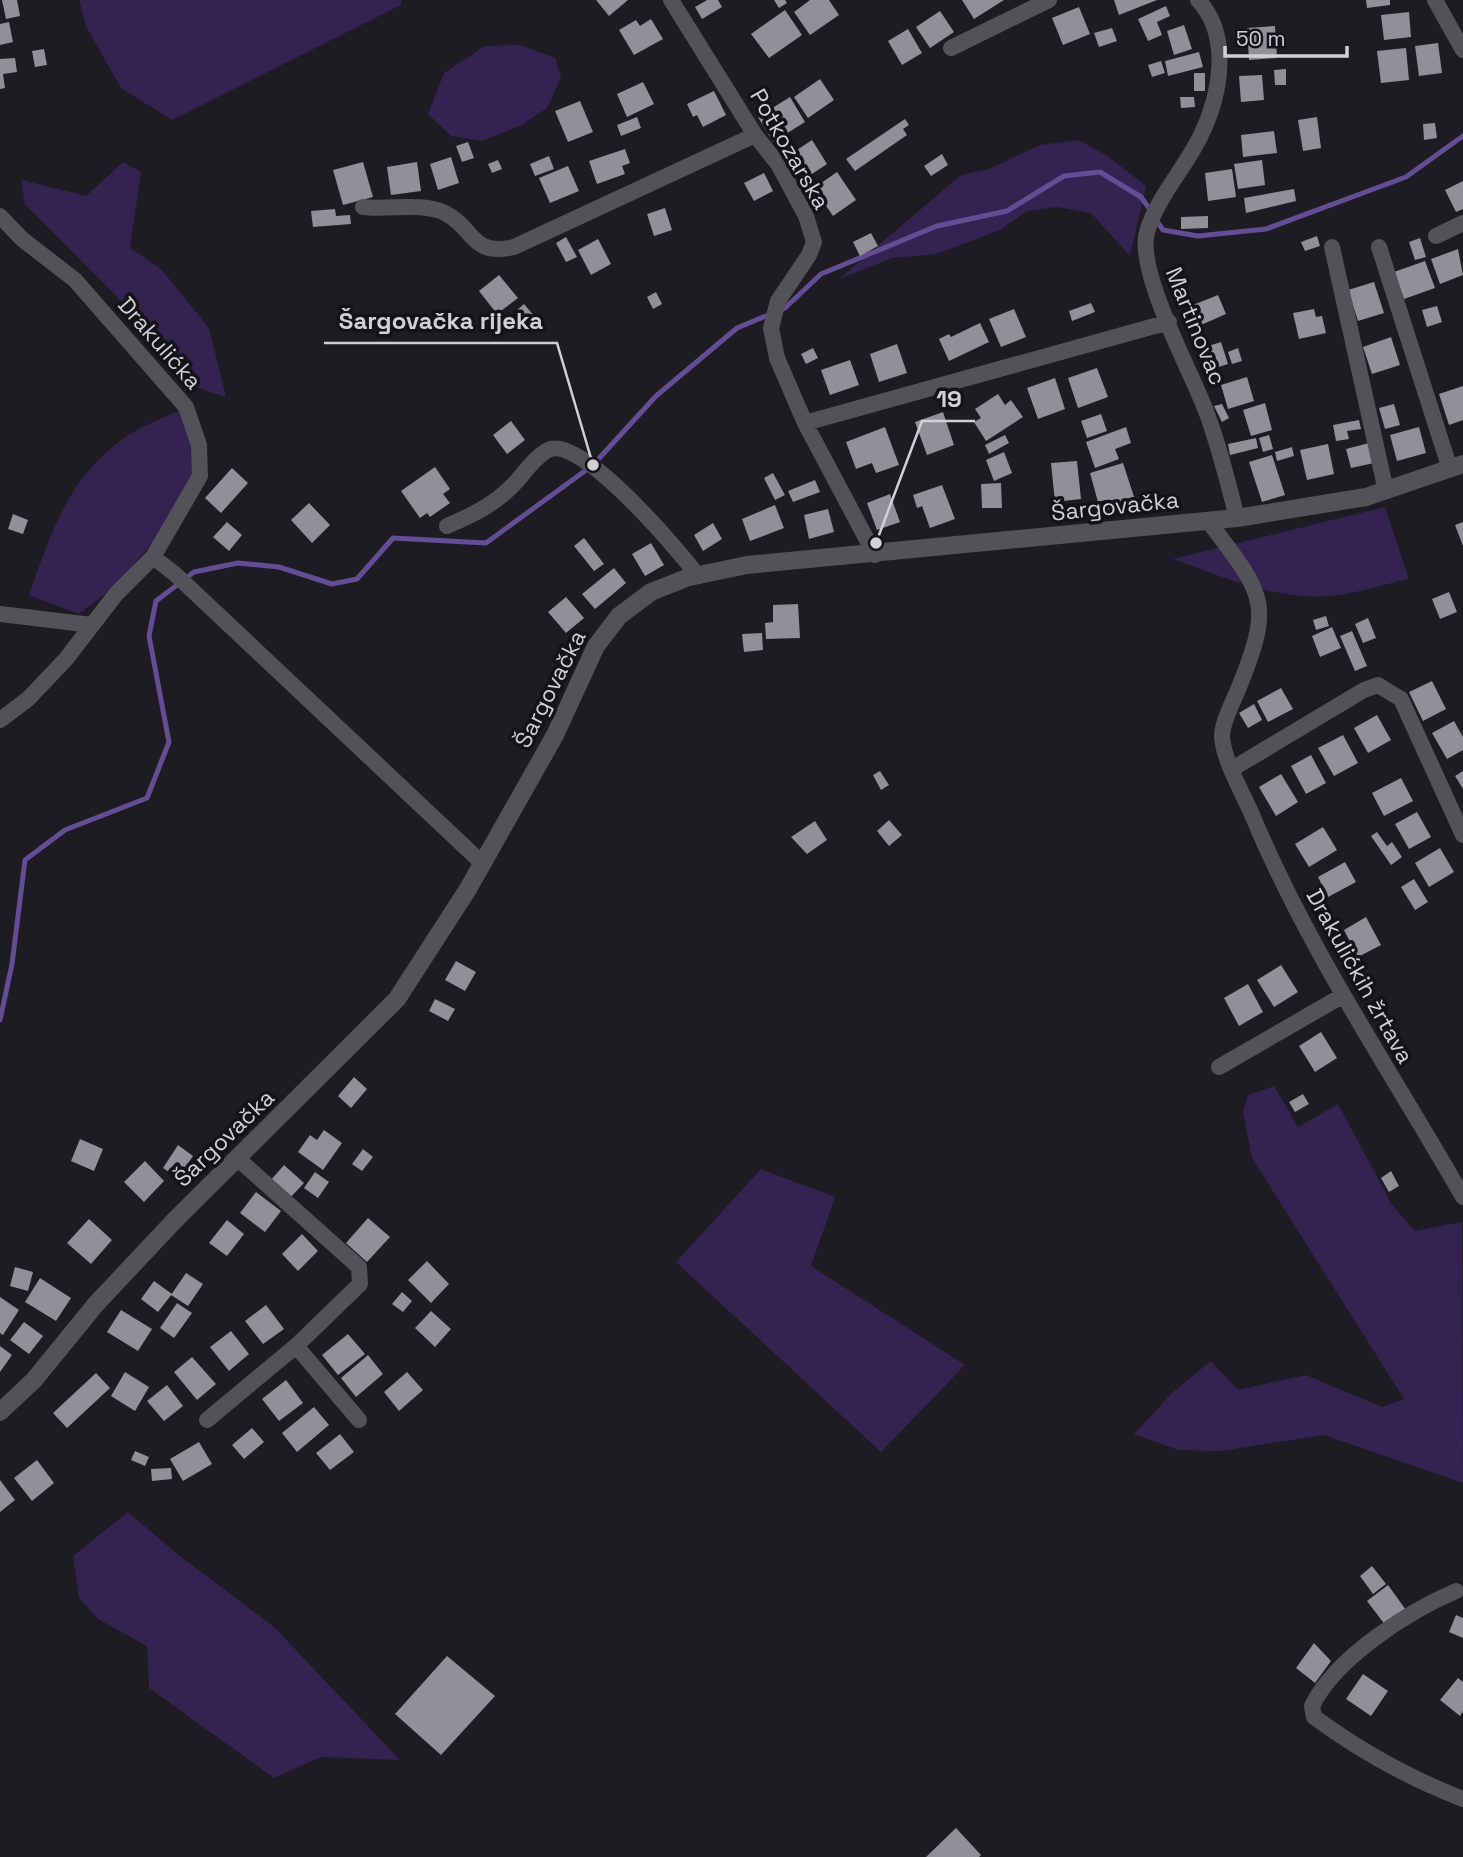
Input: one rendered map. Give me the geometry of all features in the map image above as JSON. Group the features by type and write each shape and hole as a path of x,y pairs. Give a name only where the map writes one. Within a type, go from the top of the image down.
{"street":[{"name":"Potkozarska","path":"671,0 755,135 778,164 801,205 814,242 809,255 778,300 771,328 777,358 805,423 875,555"},
{"path":"951,48 1049,0"},
{"name":"Martinovac","path":"1198,0 1206,9 1218,37 1219,64 1214,103 1201,135 1146,233 1147,268 1206,412 1237,518"},
{"path":"1435,0 1463,50"},
{"path":"363,207 432,208 448,214 481,245 496,251 514,247 755,135"},
{"name":"Drakulićka","path":"0,216 22,239 75,280 186,407 200,445 200,476 153,557 116,594 28,699 0,720"},
{"path":"1436,236 1463,223"},
{"path":"1332,247 1386,491"},
{"path":"1379,247 1456,467"},
{"path":"805,423 1169,322"},
{"path":"447,526 482,510 509,489 547,450 556,447 579,457 596,470 660,528 698,576"},
{"name":"Šargovačka","path":"0,1412 34,1380 96,1304 174,1221 397,999 429,954 555,735 596,646 620,616 651,592 698,576 747,565 875,555 1237,518 1366,497 1456,467"},
{"name":"Drakulićkih žrtava","path":"1208,521 1250,576 1261,607 1256,646 1222,736 1233,769 1276,872 1342,996 1463,1198"},
{"path":"153,557 175,574 482,863"},
{"path":"0,614 92,625"},
{"path":"1233,769 1364,690 1378,685 1401,699 1463,835"},
{"path":"1219,1067 1342,996"},
{"path":"207,1420 296,1346 360,1284 359,1267 238,1159"},
{"path":"296,1346 359,1420"},
{"path":"1456,1591 1432,1601 1362,1649 1339,1670 1312,1706 1314,1717 1336,1734 1410,1775 1463,1799"}],"shaded area":[{"path":"79,0 401,0 401,5 172,120 121,88 86,26"},
{"path":"520,45 555,58 561,78 547,108 520,126 482,141 451,136 428,114 444,73 485,46"},
{"path":"1079,140 1109,157 1146,186 1130,256 1091,213 1056,207 1027,211 1000,230 936,254 892,258 839,279 961,175 989,169 1040,145"},
{"path":"123,162 141,172 130,248 161,269 209,328 226,397 195,387 175,371 127,307 25,204 21,180 86,196"},
{"path":"186,407 199,445 188,502 115,586 79,614 29,595 64,506 90,469 127,436"},
{"path":"1385,507 1409,579 1350,593 1310,596 1250,586 1173,559"},
{"path":"1274,1086 1298,1127 1338,1104 1392,1205 1415,1231 1462,1222 1463,1483 1324,1435 1220,1451 1178,1450 1134,1434 1173,1392 1211,1361 1238,1390 1306,1375 1382,1407 1404,1399 1252,1158 1243,1112 1248,1095"},
{"path":"761,1169 835,1197 811,1266 965,1365 881,1452 676,1262"},
{"path":"128,1512 176,1553 275,1628 400,1760 321,1757 274,1778 149,1688 147,1646 98,1619 79,1598 73,1556"}],"building":[{"path":"2,0 17,0 20,16 6,19"},
{"path":"596,0 628,0 609,16"},
{"path":"707,0 718,0 722,7 702,19 695,7"},
{"path":"774,0 785,0 787,3 779,8"},
{"path":"810,0 829,0 839,15 810,35 794,12"},
{"path":"962,0 1004,0 974,19"},
{"path":"1114,0 1157,0 1119,15"},
{"path":"1366,0 1390,0 1390,5 1367,8"},
{"path":"1166,6 1170,16 1157,22 1162,35 1148,41 1138,19"},
{"path":"1079,7 1090,34 1063,45 1052,18"},
{"path":"785,10 802,35 769,58 751,34"},
{"path":"940,11 954,32 930,48 916,27"},
{"path":"1409,12 1411,37 1384,40 1381,15"},
{"path":"651,19 663,39 634,55 619,30 636,20 640,26"},
{"path":"9,22 13,42 0,45 0,24"},
{"path":"1184,25 1192,49 1174,55 1167,31"},
{"path":"1275,26 1277,58 1249,60 1247,28"},
{"path":"1112,28 1117,41 1099,47 1094,33"},
{"path":"908,29 922,53 902,65 888,41"},
{"path":"1438,43 1442,73 1419,76 1415,46"},
{"path":"1406,48 1409,80 1381,83 1377,51"},
{"path":"44,49 47,65 35,67 32,51"},
{"path":"1199,52 1203,67 1168,76 1165,61"},
{"path":"15,58 17,72 3,74 5,88 0,89 0,59"},
{"path":"1161,61 1165,73 1152,77 1148,65"},
{"path":"1286,69 1286,85 1275,85 1274,70"},
{"path":"1194,73 1205,73 1205,91 1194,91"},
{"path":"1262,75 1264,100 1241,102 1239,76"},
{"path":"820,79 834,100 808,118 794,97"},
{"path":"643,82 654,104 627,117 617,94"},
{"path":"714,91 726,115 703,127 697,115 693,117 687,104"},
{"path":"790,97 805,122 773,142 758,117"},
{"path":"1180,97 1194,97 1195,107 1181,108"},
{"path":"580,101 593,132 568,142 555,111"},
{"path":"637,117 641,128 621,136 617,125"},
{"path":"1317,117 1321,148 1303,151 1298,120"},
{"path":"905,119 909,125 903,129 907,135 855,171 846,159"},
{"path":"1435,123 1437,138 1424,140 1423,124"},
{"path":"1274,131 1277,153 1243,157 1241,135"},
{"path":"812,140 827,164 806,178 791,154"},
{"path":"468,142 474,158 462,162 456,146"},
{"path":"625,149 630,163 622,166 625,174 597,184 589,161"},
{"path":"942,154 948,165 931,176 924,166"},
{"path":"549,156 554,169 535,176 530,164"},
{"path":"451,157 459,183 438,190 430,164"},
{"path":"498,160 502,169 492,173 488,164"},
{"path":"1262,160 1265,185 1238,189 1234,164"},
{"path":"363,162 373,197 343,205 333,170"},
{"path":"417,162 421,191 391,195 387,167"},
{"path":"568,166 579,191 550,203 539,178"},
{"path":"1232,169 1236,197 1208,201 1205,173"},
{"path":"837,172 856,200 833,216 814,188"},
{"path":"764,173 773,191 754,201 744,183"},
{"path":"1463,181 1463,209 1456,212 1445,190"},
{"path":"1294,189 1296,201 1246,213 1244,198"},
{"path":"665,208 672,230 654,236 647,214"},
{"path":"335,209 336,216 350,215 351,224 313,227 311,211"},
{"path":"1208,216 1208,228 1181,229 1181,217"},
{"path":"871,233 878,246 860,256 853,242"},
{"path":"1317,236 1320,246 1305,251 1301,242"},
{"path":"566,237 577,257 566,262 556,243"},
{"path":"1420,238 1426,257 1415,260 1409,242"},
{"path":"598,239 611,264 591,275 578,250"},
{"path":"1458,249 1463,275 1440,284 1431,259"},
{"path":"1425,261 1435,288 1404,299 1394,272"},
{"path":"499,275 518,298 497,314 479,291"},
{"path":"1374,282 1384,313 1358,321 1348,290"},
{"path":"656,292 662,304 653,309 647,297"},
{"path":"1218,295 1226,314 1201,325 1193,305"},
{"path":"1091,303 1095,312 1072,321 1069,311"},
{"path":"524,304 535,317 528,324 516,311"},
{"path":"1437,306 1442,322 1427,327 1422,310"},
{"path":"1014,309 1026,337 1001,347 989,319"},
{"path":"1314,309 1316,317 1322,316 1326,333 1299,339 1293,313"},
{"path":"980,323 989,342 949,361 939,339 949,334 951,337"},
{"path":"1391,337 1400,365 1372,374 1363,347"},
{"path":"1221,342 1228,364 1209,370 1202,348"},
{"path":"897,344 907,373 879,382 870,354"},
{"path":"813,348 818,358 806,364 801,354"},
{"path":"1238,348 1242,361 1232,364 1228,352"},
{"path":"850,360 859,385 830,395 821,370"},
{"path":"1097,368 1108,397 1078,408 1068,378"},
{"path":"1247,377 1254,401 1228,409 1221,385"},
{"path":"1055,378 1065,409 1038,419 1027,388"},
{"path":"1463,386 1463,420 1449,425 1439,394"},
{"path":"998,394 1005,405 1011,400 1023,417 986,441 974,422 981,418 975,409"},
{"path":"1265,403 1272,430 1251,436 1243,410"},
{"path":"1222,404 1229,418 1222,422 1214,406"},
{"path":"1394,404 1400,425 1385,429 1379,408"},
{"path":"943,412 954,445 927,455 915,422"},
{"path":"1101,414 1107,431 1087,438 1081,421"},
{"path":"1359,420 1361,429 1347,431 1349,439 1336,441 1333,425"},
{"path":"511,421 525,440 507,454 493,435"},
{"path":"885,427 899,465 876,473 872,463 856,469 846,442"},
{"path":"1126,427 1131,443 1115,449 1119,459 1095,468 1086,442"},
{"path":"1419,427 1426,453 1397,461 1390,435"},
{"path":"1005,435 1009,443 989,454 985,445"},
{"path":"1269,435 1273,449 1263,452 1259,438"},
{"path":"1256,438 1258,448 1230,455 1228,444"},
{"path":"1369,443 1374,463 1351,468 1346,449"},
{"path":"1328,444 1334,474 1307,480 1300,450"},
{"path":"1292,447 1294,456 1277,461 1275,452"},
{"path":"1004,452 1012,473 994,481 986,460"},
{"path":"1272,455 1285,495 1262,502 1249,462"},
{"path":"1077,461 1081,499 1055,502 1051,463"},
{"path":"1123,463 1136,503 1109,511 1105,500 1098,502 1090,473"},
{"path":"435,467 450,489 443,494 450,503 430,517 427,513 420,518 401,491"},
{"path":"232,468 248,483 221,513 205,498"},
{"path":"773,473 785,495 775,500 764,478"},
{"path":"815,480 820,492 793,502 788,491"},
{"path":"1001,483 1002,508 982,508 981,484"},
{"path":"942,485 955,519 930,528 922,506 917,508 913,495"},
{"path":"890,494 900,522 877,530 867,503"},
{"path":"309,503 330,525 312,543 291,520"},
{"path":"775,505 784,528 750,541 742,519"},
{"path":"828,509 834,532 809,539 804,515"},
{"path":"13,514 28,520 23,534 8,529"},
{"path":"227,522 242,535 229,551 213,537"},
{"path":"1463,522 1463,546 1455,525"},
{"path":"713,523 722,539 703,551 694,535"},
{"path":"584,538 604,564 594,571 574,546"},
{"path":"651,543 664,565 645,576 632,554"},
{"path":"614,568 626,583 595,609 582,594"},
{"path":"1449,592 1457,612 1440,619 1432,599"},
{"path":"566,597 584,618 566,633 548,612"},
{"path":"798,604 800,638 766,639 765,623 773,622 773,605"},
{"path":"1326,616 1329,626 1316,630 1313,620"},
{"path":"1368,618 1376,638 1363,643 1355,624"},
{"path":"1332,627 1341,648 1320,657 1312,636"},
{"path":"1352,631 1367,666 1355,671 1340,636"},
{"path":"762,633 763,650 744,652 742,634"},
{"path":"1432,681 1446,709 1423,721 1409,692"},
{"path":"1281,688 1293,709 1268,722 1257,701"},
{"path":"1254,704 1262,720 1248,728 1239,713"},
{"path":"1377,715 1391,740 1368,753 1354,728"},
{"path":"1454,721 1463,737 1463,750 1447,759 1432,733"},
{"path":"1343,735 1358,763 1334,776 1318,748"},
{"path":"1311,755 1326,783 1306,794 1291,766"},
{"path":"880,771 889,785 881,790 873,775"},
{"path":"1463,771 1463,789 1455,776"},
{"path":"1281,774 1298,802 1276,816 1259,787"},
{"path":"1401,778 1413,801 1384,816 1372,793"},
{"path":"1417,812 1431,837 1409,849 1395,824"},
{"path":"889,820 902,835 889,846 877,831"},
{"path":"815,821 827,840 807,854 791,837"},
{"path":"1323,827 1337,850 1309,867 1295,844"},
{"path":"1377,832 1387,846 1392,842 1402,857 1391,865 1371,836"},
{"path":"1440,848 1454,872 1429,887 1415,863"},
{"path":"1345,862 1356,882 1328,897 1318,877"},
{"path":"1414,879 1428,902 1415,910 1401,887"},
{"path":"1366,917 1381,945 1358,957 1344,930"},
{"path":"456,961 476,972 465,991 445,980"},
{"path":"1281,965 1298,992 1274,1007 1257,980"},
{"path":"1248,984 1263,1012 1239,1026 1224,998"},
{"path":"435,999 455,1009 448,1021 429,1011"},
{"path":"1321,1032 1337,1058 1315,1072 1299,1046"},
{"path":"354,1077 367,1089 351,1108 338,1096"},
{"path":"1303,1094 1309,1104 1295,1112 1289,1102"},
{"path":"324,1130 342,1143 323,1170 298,1152 310,1135 317,1140"},
{"path":"80,1139 103,1149 94,1171 71,1161"},
{"path":"178,1145 193,1156 178,1178 163,1168"},
{"path":"363,1149 373,1157 362,1171 352,1164"},
{"path":"145,1161 164,1181 144,1202 124,1182"},
{"path":"284,1165 304,1183 289,1199 270,1181"},
{"path":"1391,1171 1399,1186 1389,1192 1381,1178"},
{"path":"315,1172 329,1182 318,1198 304,1188"},
{"path":"256,1192 281,1211 265,1232 240,1213"},
{"path":"368,1218 390,1237 367,1262 346,1243"},
{"path":"89,1219 112,1240 91,1264 67,1243"},
{"path":"227,1220 244,1234 227,1256 209,1243"},
{"path":"302,1234 318,1251 298,1271 282,1254"},
{"path":"427,1261 449,1284 431,1303 408,1280"},
{"path":"15,1267 33,1272 28,1291 10,1286"},
{"path":"186,1273 203,1284 188,1306 171,1295"},
{"path":"40,1278 71,1298 56,1321 25,1302"},
{"path":"154,1281 172,1294 158,1312 141,1299"},
{"path":"402,1292 412,1301 403,1312 392,1304"},
{"path":"0,1297 19,1310 3,1335 0,1333"},
{"path":"177,1303 192,1313 174,1338 160,1328"},
{"path":"266,1305 284,1329 263,1344 245,1321"},
{"path":"121,1310 152,1329 138,1351 107,1332"},
{"path":"431,1311 451,1329 435,1347 415,1328"},
{"path":"24,1322 43,1336 29,1354 10,1340"},
{"path":"231,1331 249,1354 229,1371 210,1347"},
{"path":"348,1334 365,1354 338,1375 322,1355"},
{"path":"0,1346 12,1355 0,1372"},
{"path":"368,1355 383,1374 356,1397 341,1378"},
{"path":"192,1357 216,1384 197,1400 174,1372"},
{"path":"125,1372 149,1387 135,1411 111,1396"},
{"path":"407,1372 423,1390 399,1411 384,1392"},
{"path":"96,1373 110,1388 67,1428 53,1413"},
{"path":"286,1380 303,1403 279,1421 262,1399"},
{"path":"167,1385 183,1406 164,1421 147,1401"},
{"path":"314,1407 329,1425 297,1452 282,1433"},
{"path":"252,1428 264,1442 244,1459 232,1445"},
{"path":"340,1434 354,1452 330,1470 316,1453"},
{"path":"199,1442 212,1464 183,1481 170,1459"},
{"path":"135,1451 149,1457 145,1466 131,1460"},
{"path":"37,1460 54,1483 32,1501 14,1478"},
{"path":"171,1468 172,1479 152,1481 151,1469"},
{"path":"0,1480 15,1500 0,1512"},
{"path":"1372,1566 1386,1584 1373,1594 1360,1576"},
{"path":"1388,1585 1406,1610 1386,1626 1367,1601"},
{"path":"1456,1615 1463,1618 1463,1638 1449,1632"},
{"path":"1314,1643 1331,1661 1315,1683 1296,1668"},
{"path":"447,1656 495,1696 441,1755 395,1714"},
{"path":"1363,1674 1388,1691 1371,1716 1346,1699"},
{"path":"1458,1678 1463,1682 1463,1711 1460,1716 1440,1700"},
{"path":"956,1828 981,1855 979,1857 926,1857"}],"waterway":[{"path":"1156,220 1163,230 1198,236 1266,229 1406,177 1463,136"},
{"path":"0,1020 12,964 25,860 65,830 147,798 169,742 149,636 156,601 194,572 238,563 279,567 332,584 357,579 393,538 486,543 593,465 656,396 737,328 785,308 821,274 937,226 1007,211 1064,176 1100,172 1141,197 1151,211"}],"place":[{"name":"Šargovačka rijeka","path":"593,465"},
{"name":"19","path":"876,543"}]}
